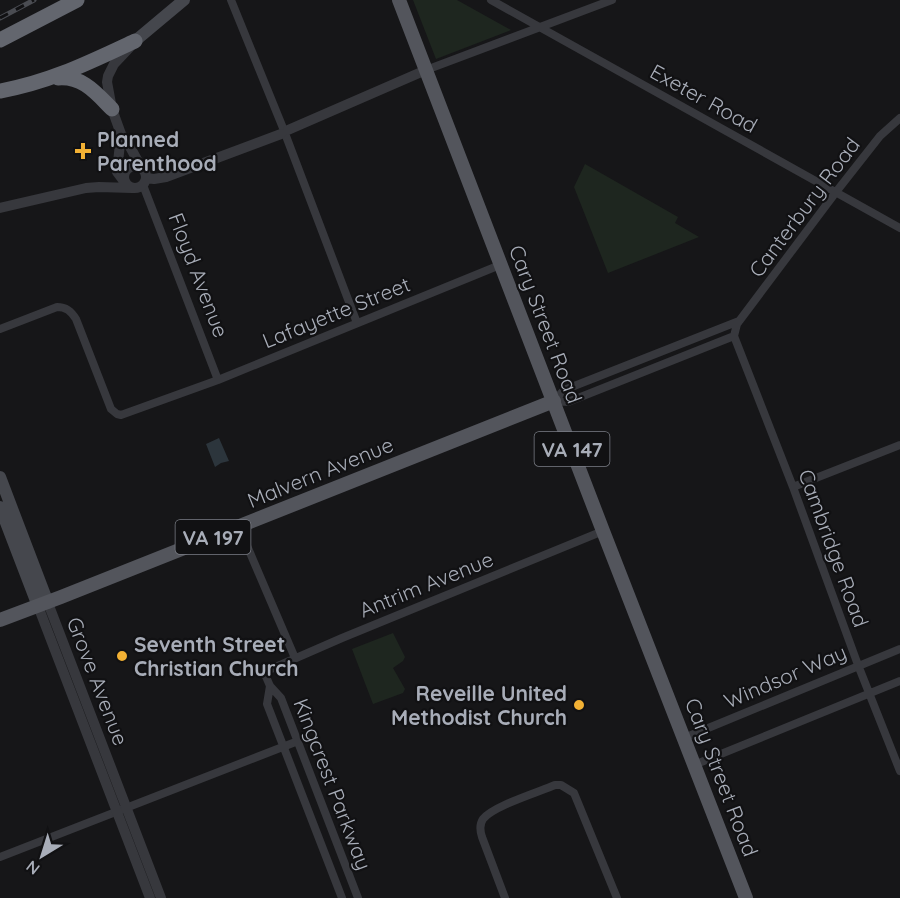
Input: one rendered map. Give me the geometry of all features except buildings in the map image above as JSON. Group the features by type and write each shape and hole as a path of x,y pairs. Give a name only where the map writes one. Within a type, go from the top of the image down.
{"highway":[{"path":"0,39 77,0"},
{"path":"0,91 71,71 135,41"},
{"path":"49,79 68,78 84,83 112,109"}],"main road":[{"path":"135,41 184,0"},
{"name":"Cary Street Road","path":"399,0 746,898"},
{"name":"Malvern Avenue","path":"0,620 554,401"},
{"name":"Grove Avenue","path":"0,477 43,604"},
{"name":"Grove Avenue","path":"0,507 43,604"}],"street":[{"path":"231,0 357,323"},
{"name":"Exeter Road","path":"491,0 900,228"},
{"path":"0,208 86,188 138,188 145,181 166,177 284,132 426,70 612,0"},
{"path":"135,41 114,64 108,76 107,88 121,134 145,172 145,181"},
{"name":"Canterbury Road","path":"734,336 737,324 836,192 880,136 900,118"},
{"path":"121,134 122,174 126,185 132,188"},
{"path":"99,187 134,166 141,168"},
{"name":"Floyd Avenue","path":"145,181 218,380"},
{"name":"Lafayette Street","path":"0,329 57,308 66,309 76,319 111,409 117,414 129,413 218,380 500,266"},
{"path":"554,401 564,390 740,321"},
{"path":"554,401 568,402 734,336"},
{"name":"Cambridge Road","path":"734,336 794,487 868,693 900,771"},
{"path":"794,487 900,445"},
{"path":"239,527 295,658"},
{"name":"Antrim Avenue","path":"264,672 603,531"},
{"name":"Grove Avenue","path":"43,604 122,810 161,898"},
{"name":"Windsor Way","path":"684,738 900,649"},
{"name":"Kingcrest Parkway","path":"264,672 270,686 281,698 358,898"},
{"path":"694,765 900,681"},
{"name":"Kingcrest Parkway","path":"270,686 267,704 342,898"},
{"path":"0,857 298,741"},
{"path":"506,898 482,837 480,830 482,821 501,807 555,785 561,785 574,793 617,898"},
{"name":"Grove Avenue","path":"122,810 150,898"}],"shaded area":[{"path":"413,0 457,0 511,30 436,59"},
{"path":"585,164 678,217 675,223 699,237 608,273 574,187"},
{"path":"219,438 229,461 215,467 206,444"},
{"path":"393,633 405,657 393,668 405,689 403,693 373,704 352,649"}],"railway":[{"path":"0,18 34,0"}],"place":[{"name":"Planned Parenthood","path":"83,151"},
{"name":"Seventh Street Christian Church","path":"122,656"},
{"name":"Reveille United Methodist Church","path":"579,705"}]}
